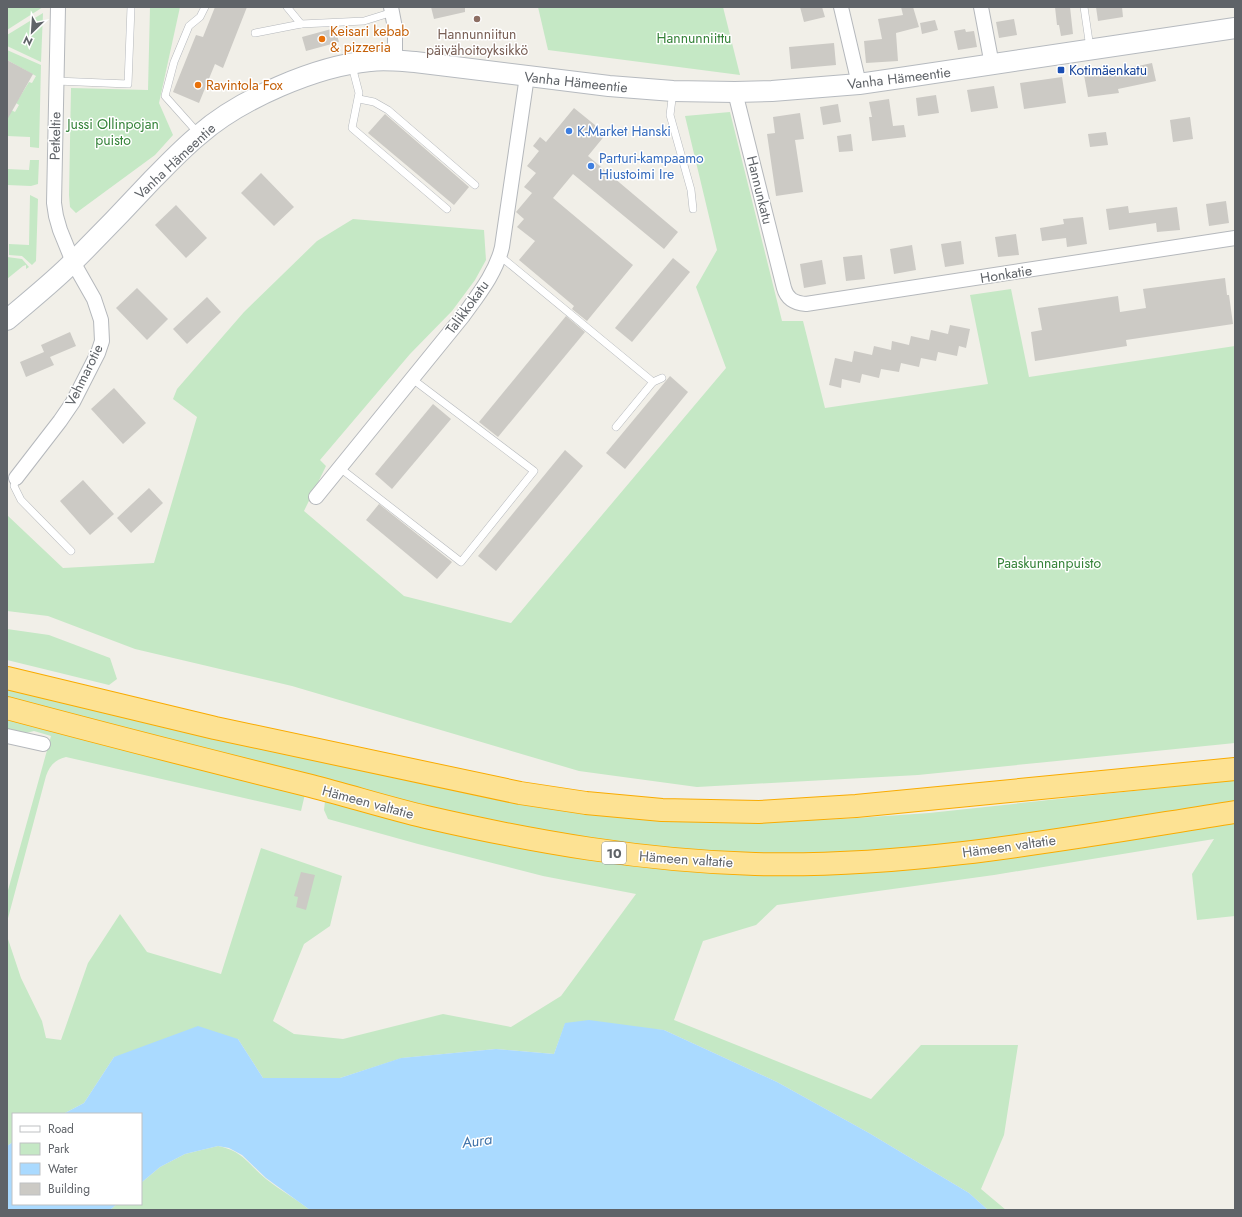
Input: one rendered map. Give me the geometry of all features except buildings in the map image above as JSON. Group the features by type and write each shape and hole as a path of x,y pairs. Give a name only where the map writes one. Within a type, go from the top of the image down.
{"highway":[{"path":"7,678 216,728 520,793 586,803 662,810 759,812 856,806 1235,770"},
{"name":"Hämeen valtatie","path":"7,708 424,816 568,846 649,857 754,864 870,862 989,850 1235,812"}],"street":[{"name":"Petkeltie","path":"58,7 54,203 60,230 73,262"},
{"path":"841,7 859,84"},
{"path":"981,7 992,66"},
{"path":"392,9 396,37 395,60"},
{"name":"Vanha Hämeentie","path":"7,320 73,262 199,134 242,105 268,91 315,74 352,64 369,61 395,60 609,86 673,91 772,91 859,84 992,66 1235,28"},
{"name":"Talikkokatu","path":"316,497 411,378 463,316 484,286 500,256 527,76"},
{"name":"Hannunkatu","path":"736,92 784,288"},
{"name":"Honkatie","path":"784,288 786,295 792,301 806,304 1235,238"},
{"name":"Vehmarotie","path":"16,478 73,402 98,353 102,341 101,320 94,299 73,262"},
{"path":"7,736 43,744"}],"lane":[{"path":"56,81 128,84 131,7"},
{"path":"199,134 165,96 174,62 188,26 200,17 205,7"},
{"path":"287,7 301,24"},
{"path":"1084,7 1091,50"},
{"path":"255,33 301,24 364,21 392,9"},
{"path":"352,64 359,93 352,128 447,209"},
{"path":"673,91 670,115 691,190 692,209"},
{"path":"359,99 374,102 388,110 475,185"},
{"path":"500,256 652,382"},
{"path":"340,468 461,562 534,471 411,378"},
{"path":"616,427 652,382 662,378"},
{"path":"16,478 14,486 21,500 71,551"}],"green space":[{"path":"7,7 43,7 7,30"},
{"name":"Jussi Ollinpojan puisto","path":"150,7 180,7 159,103 173,135 155,155 76,213 70,207 69,195 71,88 148,90"},
{"name":"Hannunniittu","path":"538,7 723,7 740,75 548,50"},
{"path":"43,13 41,62 7,46 7,35"},
{"path":"7,50 41,65 39,148 30,147 30,137 7,136 7,108 15,112 19,105 16,103 29,82 32,83 36,76 7,60"},
{"name":"Paaskunnanpuisto","path":"730,112 782,321 803,321 825,408 988,384 970,295 1011,289 1029,377 1235,346 1235,743 918,775 697,787 579,771 292,686 135,649 48,616 7,611 7,515 63,568 154,563 197,417 173,399 177,389 244,312 317,241 353,219 484,230 486,260 475,280 452,311 410,354 320,460 326,466 304,511 404,596 511,623 726,368 696,287 717,250 685,116"},
{"path":"30,160 39,160 38,184 31,186 7,185 7,169 29,170"},
{"path":"30,195 38,199 36,261 32,265 22,256 9,255 9,244 29,245"},
{"path":"7,257 22,259 29,267 26,269 26,265 23,266 7,279"},
{"path":"7,629 49,635 110,658 117,679 109,685 7,660"},
{"path":"7,686 210,736 756,822 842,819 929,813 1235,780 1235,803 1113,822 938,846 843,854 754,854 659,848 553,835 424,805 7,698"},
{"path":"7,719 305,794 301,811 66,757 62,758 53,764 46,776 7,922 7,894 51,736 34,731 22,734 7,731"},
{"path":"325,801 755,874 1235,823 1235,916 1197,920 1192,874 1214,839 994,875 777,905 756,925 703,941 674,1020 871,1099 921,1045 1018,1045 1004,1135 981,1189 1006,1210 988,1210 969,1193 869,1133 777,1082 664,1030 565,1024 554,1054 496,1049 402,1058 340,1078 263,1078 238,1039 114,1057 84,1103 65,1113 12,1113 12,1143 7,1146 7,936 21,978 42,1021 46,1038 61,1040 88,963 120,914 147,952 221,974 261,848 342,876 330,926 304,944 273,1021 294,1034 343,1039 443,1014 511,1027 561,996 636,894 543,876 418,844 328,819 324,810"},
{"path":"218,1146 234,1151 245,1159 266,1179 310,1210 110,1210 116,1205 142,1205 142,1182 160,1167 185,1154"}],"water":[{"name":"Aura","path":"589,1020 664,1030 777,1082 869,1133 969,1193 988,1210 310,1210 266,1178 242,1155 229,1148 218,1146 185,1154 160,1167 142,1182 142,1113 65,1113 84,1103 114,1057 198,1026 238,1039 263,1078 340,1078 401,1058 496,1049 554,1054 565,1023"},
{"path":"12,1143 12,1205 116,1205 110,1210 7,1210 7,1146"}],"place":[{"name":"Hannunniitun päivähoitoyksikkö","path":"477,19"},
{"name":"Keisari kebab & pizzeria","path":"322,39"},
{"name":"Kotimäenkatu","path":"1061,70"},
{"name":"Ravintola Fox","path":"198,85"},
{"name":"K-Market Hanski","path":"569,131"},
{"name":"Parturi-kampaamo Hiustoimi Ire","path":"591,166"}]}
